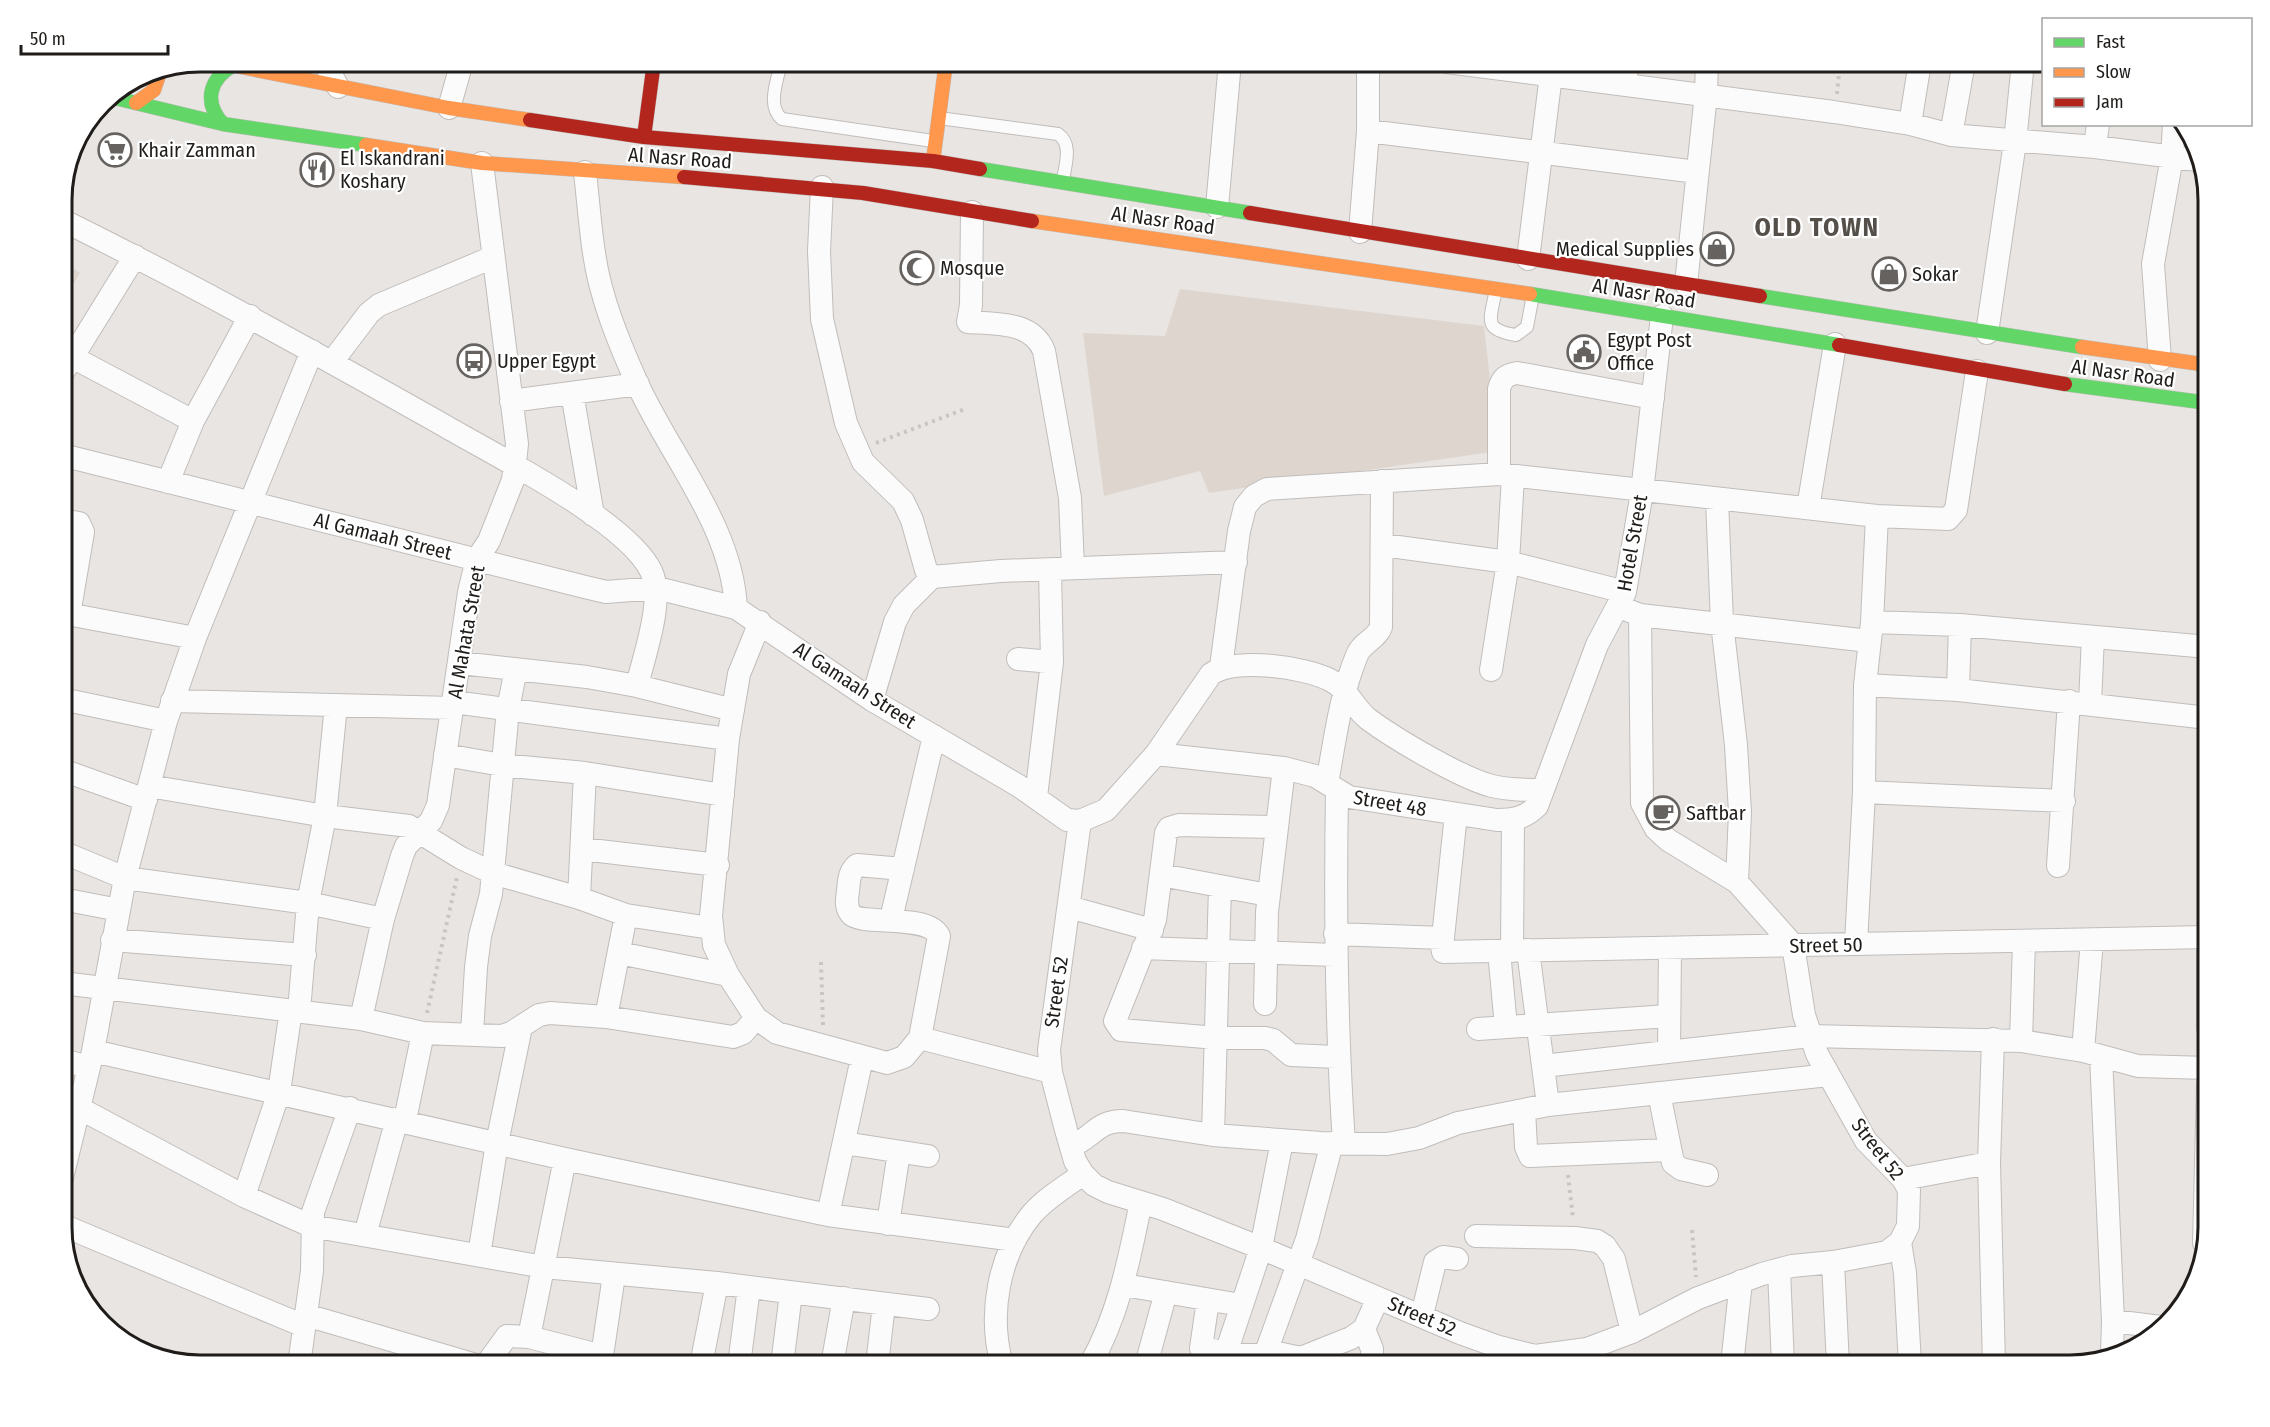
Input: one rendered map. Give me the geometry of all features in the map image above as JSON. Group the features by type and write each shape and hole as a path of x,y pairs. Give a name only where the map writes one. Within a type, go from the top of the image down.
{"main road":[{"path":"223,124 210,107 208,96 216,77 224,72"},
{"name":"Al Nasr Road","path":"267,72 449,108 644,137 933,161 1987,333 2198,364"},
{"path":"644,137 653,72"},
{"path":"933,161 933,141 944,72"},
{"path":"136,103 154,90 157,80"},
{"name":"Al Nasr Road","path":"122,99 223,124 482,163 822,187 972,212 1496,288 1834,344 1977,371 2154,398 2198,402"}],"street":[{"path":"330,72 338,87"},
{"path":"449,108 459,72"},
{"path":"1217,207 1229,72"},
{"path":"1360,232 1368,130 1368,72"},
{"path":"1527,72 1834,112 1910,124 1951,135 2095,147 2191,159"},
{"path":"1626,72 1627,84"},
{"path":"1686,284 1707,72"},
{"path":"1910,124 1918,72"},
{"path":"1951,135 1962,72"},
{"path":"1987,333 2015,142 2022,72"},
{"path":"1528,259 1551,75"},
{"path":"2095,147 2098,126"},
{"path":"2160,360 2153,264 2172,157 2174,126"},
{"path":"1368,130 1697,172"},
{"name":"Al Mahata Street","path":"361,1019 383,919 406,846 423,832 438,805 469,592 477,559 489,541 516,467 517,444 482,163"},
{"path":"585,171 594,255 604,296 638,384 716,532 734,581 736,608"},
{"path":"822,187 819,251 822,320 838,393 856,451 873,474 903,501 912,520 926,570 932,576"},
{"path":"972,212 971,305 968,322 1018,327 1040,340 1044,351 1070,498 1072,568"},
{"path":"72,225 250,316 322,356 516,467 593,515 631,544 644,558 657,588 637,686"},
{"path":"72,359 135,256"},
{"path":"72,1137 91,1059 125,878 169,711 195,638 250,504 322,356 379,305 494,257"},
{"path":"168,482 193,421 250,316"},
{"name":"Hotel Street","path":"1542,790 1597,645 1622,600 1642,492 1662,316"},
{"path":"1809,508 1834,344"},
{"path":"72,368 193,421"},
{"path":"1080,821 1106,810 1156,754 1198,689 1221,667 1239,531 1245,507 1260,492 1267,489 1382,481 1506,475 1642,492 1877,516 1948,519 1953,516 1977,371"},
{"path":"1491,670 1508,562 1506,475 1499,389 1502,381 1508,375 1517,373 1653,398"},
{"path":"511,401 638,384"},
{"path":"572,393 593,515"},
{"name":"Al Gamaah Street","path":"72,458 606,592 657,588 736,608 760,622 872,700 1036,797 1067,820 1080,821"},
{"path":"1262,1355 1268,1350 1338,1143 1332,787 1344,689 1361,646 1377,634 1381,627 1382,481"},
{"path":"1717,499 1722,623 1736,745 1740,812 1737,882"},
{"path":"1856,944 1864,792 1865,686 1877,516"},
{"path":"72,522 79,523 83,532 72,585"},
{"path":"1383,545 1508,562 1622,600 1640,615 1722,623 1870,632 1960,625 2198,646"},
{"path":"872,700 895,622 903,605 932,576 1236,562"},
{"path":"1036,797 1052,662 1050,570"},
{"path":"72,615 195,638"},
{"path":"1640,615 1640,787 1647,815 1662,834 1737,882 1793,945"},
{"path":"760,622 739,674 728,739 710,928 714,945 728,975 756,1018 777,1033 862,1058 887,1063 912,1051 920,1038 939,936 933,928 891,919 852,916 847,904 849,874 857,865 903,869"},
{"path":"1958,690 1960,625"},
{"path":"2058,866 2064,801 2065,741 2079,702 2093,637"},
{"path":"1018,659 1052,662"},
{"path":"460,663 637,686 733,710"},
{"path":"1221,667 1294,668 1317,674 1344,689 1366,717 1471,779 1511,790 1542,790 1537,806 1528,815 1513,820 1513,951 1506,1027"},
{"path":"472,1034 476,967 493,873 507,709 516,669"},
{"path":"1865,686 1958,690 2198,717"},
{"path":"72,700 169,711 336,705 453,705 507,709 728,739"},
{"path":"244,1196 279,1092 295,1011 305,956 308,903 326,816 336,705"},
{"path":"891,919 934,736"},
{"name":"Street 48","path":"1156,754 1284,768 1315,776 1349,797 1456,814 1513,820"},
{"path":"446,755 502,765 585,772 723,795"},
{"path":"1265,1004 1265,952 1269,895 1284,768"},
{"path":"579,898 585,772"},
{"path":"72,773 147,793 246,800 326,816 409,826 423,832 461,858 493,873 579,898 626,915 710,928"},
{"path":"1864,792 2064,801"},
{"path":"1443,945 1456,814"},
{"name":"Street 52","path":"1080,821 1049,1050 1051,1072 1075,1161 1083,1174 1108,1192 1141,1202 1261,1248 1519,1355"},
{"path":"1277,827 1173,826 1166,833 1161,875 1147,939 1115,1021 1116,1027 1120,1030 1216,1038 1265,1038 1273,1040 1291,1055 1337,1057"},
{"path":"582,849 717,865"},
{"path":"72,856 125,878 308,903 383,919"},
{"path":"1161,875 1269,895"},
{"path":"1213,1135 1220,886"},
{"path":"72,901 119,910"},
{"name":"Street 50","path":"1068,907 1147,939 1217,951 1265,952 1335,945 1443,945 1513,951 2198,937"},
{"path":"606,1017 626,915"},
{"path":"112,940 305,956"},
{"path":"2092,940 2092,1054 2113,1321 2112,1348"},
{"path":"2021,1041 2024,941"},
{"name":"Street 52","path":"1560,1355 1587,1349 1632,1332 1698,1298 1741,1281 1792,1266 1833,1262 1887,1252 1900,1242 1908,1226 1909,1190 1903,1179 1866,1140 1810,1036 1793,945"},
{"path":"1669,1052 1670,948"},
{"path":"1513,951 1538,1025 1548,1105"},
{"path":"619,952 728,975"},
{"path":"72,985 361,1019 423,1033 502,1036 521,1028 539,1015 550,1013 606,1017 733,1037 743,1033 756,1018"},
{"path":"1478,1029 1669,1016"},
{"path":"478,1255 497,1143 521,1028"},
{"path":"365,1235 401,1120 423,1033"},
{"path":"1543,1066 1810,1036 2021,1041 2092,1054 2138,1066 2198,1068"},
{"path":"920,1038 1051,1072"},
{"path":"1993,1039 1989,1162 1994,1355"},
{"path":"828,1215 862,1058"},
{"path":"72,1060 91,1059 279,1092 565,1159 828,1215 1015,1240"},
{"path":"1071,1146 1079,1143 1109,1121 1213,1135 1282,1141 1403,1142 1458,1123 1548,1105 1829,1075"},
{"path":"1659,1093 1673,1163 1681,1169 1707,1175"},
{"path":"79,1108 244,1196 311,1226 544,1267 717,1283 927,1309"},
{"path":"300,1355 312,1271 313,1212 350,1108"},
{"path":"1524,1110 1526,1148 1530,1156 1669,1150"},
{"path":"1224,1355 1261,1248 1282,1141"},
{"path":"844,1143 928,1156"},
{"path":"888,1224 899,1152"},
{"path":"529,1337 565,1159"},
{"path":"1903,1179 1989,1162"},
{"path":"999,1355 995,1341 996,1302 1004,1263 1015,1240 1033,1213 1083,1174"},
{"path":"1095,1355 1113,1318 1124,1285 1141,1202"},
{"path":"72,1229 305,1321 437,1355"},
{"path":"1476,1236 1575,1238 1597,1241 1610,1253 1632,1332"},
{"path":"1900,1242 1905,1273 1909,1355"},
{"path":"1422,1315 1435,1262 1443,1257 1457,1259"},
{"path":"1833,1262 1838,1355"},
{"path":"1779,1270 1783,1355"},
{"path":"605,1355 614,1275"},
{"path":"1733,1355 1741,1281"},
{"path":"702,1355 717,1283"},
{"path":"1124,1285 1242,1305"},
{"path":"740,1355 749,1287"},
{"path":"1149,1355 1166,1292"},
{"path":"783,1355 792,1293"},
{"path":"834,1355 844,1298"},
{"path":"1311,1355 1351,1338 1364,1329 1378,1298"},
{"path":"1208,1300 1201,1346 1218,1355"},
{"path":"878,1355 884,1304"},
{"path":"2113,1321 2151,1326"},
{"path":"1364,1329 1372,1355"},
{"path":"493,1355 507,1336 529,1337 585,1355"},
{"path":"1268,1350 1280,1355"}],"lane":[{"path":"779,72 773,103 776,114 782,119 933,141"},
{"path":"937,117 1058,134 1065,140 1067,148 1063,182"},
{"path":"1496,288 1491,322 1498,332 1507,334 1516,335 1527,327 1533,294"}],"path":[{"path":"1834,112 1839,72"},
{"path":"856,451 965,409"},
{"path":"423,1033 461,858"},
{"path":"821,962 824,1047"},
{"path":"1566,1156 1575,1238"},
{"path":"1692,1230 1698,1298"}],"shaded area":[{"path":"72,268 80,273 72,286"},
{"path":"1180,289 1484,326 1498,451 1209,493 1200,471 1104,496 1083,333 1165,336"}],"traffic: fast":[{"path":"223,124 217,116 211,99 214,84 225,72"},
{"path":"122,100 223,124 366,145"},
{"path":"980,169 1250,213"},
{"path":"1530,294 1839,345"},
{"path":"1760,296 2082,347"},
{"path":"2065,384 2198,402"}],"traffic: slow":[{"path":"267,72 449,108 530,120"},
{"path":"933,161 945,72"},
{"path":"136,103 154,90 157,80"},
{"path":"366,145 482,163 684,177"},
{"path":"1032,221 1530,294"},
{"path":"2082,347 2198,364"}],"traffic: jam":[{"path":"644,137 653,72"},
{"path":"530,120 644,137 933,161 980,169"},
{"path":"684,177 863,193 1032,221"},
{"path":"1250,213 1760,296"},
{"path":"1839,345 2065,384"}],"place":[{"name":"Khair Zamman","path":"115,150"},
{"name":"El Iskandrani Koshary","path":"317,170"},
{"name":"Medical Supplies","path":"1717,249"},
{"name":"Mosque","path":"917,268"},
{"name":"Sokar","path":"1889,274"},
{"name":"Egypt Post Office","path":"1584,352"},
{"name":"Upper Egypt","path":"474,361"},
{"name":"Saftbar","path":"1663,813"}],"district":[{"name":"OLD TOWN","path":"1817,227"}]}
